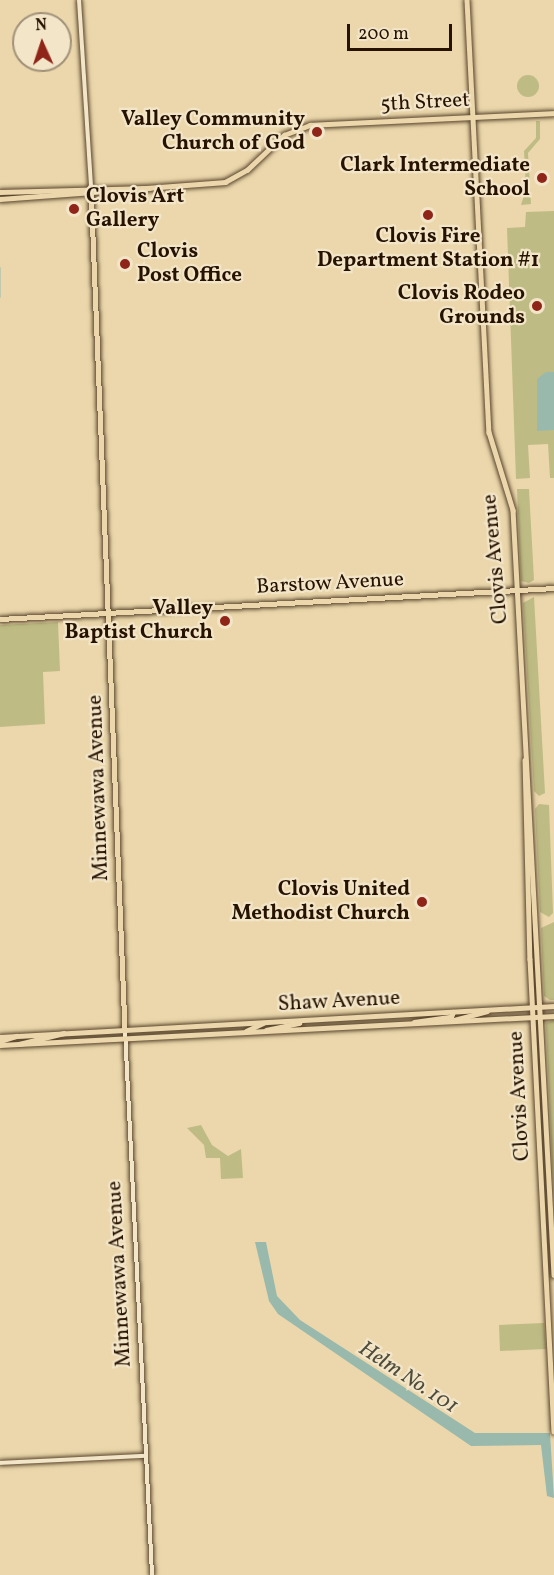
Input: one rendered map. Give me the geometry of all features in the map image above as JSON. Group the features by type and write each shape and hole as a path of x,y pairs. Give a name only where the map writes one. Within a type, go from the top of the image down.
{"main road":[{"name":"Clovis Avenue","path":"467,0 489,432 512,505 527,802 532,1007 554,1431"},
{"name":"5th Street","path":"148,188 229,180 298,128 554,113"},
{"path":"1,194 91,187 148,188"},
{"name":"Minnewawa Avenue","path":"91,187 125,1030"},
{"path":"37,197 68,188"},
{"path":"1,194 37,197 148,188"},
{"name":"Barstow Avenue","path":"0,619 554,588"},
{"name":"Clovis Avenue","path":"525,760 523,772 533,843 536,895 554,1275"},
{"path":"527,854 536,895"},
{"name":"Shaw Avenue","path":"64,1033 554,1006"},
{"path":"454,1020 492,1009"},
{"path":"414,1022 451,1017 453,1012"},
{"name":"Shaw Avenue","path":"19,1044 554,1016"},
{"path":"266,1030 310,1020"},
{"path":"246,1031 263,1023"},
{"path":"0,1041 16,1036 64,1033"},
{"path":"0,1041 19,1044 64,1033"}],"street":[{"name":"Minnewawa Avenue","path":"79,0 91,187"},
{"name":"Minnewawa Avenue","path":"125,1030 144,1456 152,1575"},
{"path":"0,1463 144,1456"}],"shaded area":[{"path":"528,75 536,78 539,86 536,94 528,97 520,94 517,86 520,78"},
{"path":"536,121 540,121 540,139 528,153 531,204 521,205 526,189 524,151 536,138"},
{"path":"554,211 554,478 550,478 548,444 528,445 530,478 516,479 507,228 525,227 526,212"},
{"path":"546,372 554,372 554,430 537,431 537,379"},
{"path":"517,489 529,489 534,580 529,583 521,581"},
{"path":"534,597 545,793 539,796 534,791 523,603"},
{"path":"58,622 60,671 43,672 45,724 0,727 0,625"},
{"path":"539,804 549,805 553,913 549,917 540,912 535,809"},
{"path":"554,922 554,1000 550,1000 544,996 541,928"},
{"path":"554,1020 554,1205 546,1023"},
{"path":"201,1125 212,1145 228,1156 241,1149 243,1178 221,1179 220,1158 206,1158 204,1145 187,1128"},
{"path":"255,1242 266,1242 277,1296 300,1320 475,1433 550,1433 554,1498 547,1496 541,1445 471,1446 278,1314 269,1301"},
{"path":"544,1323 546,1349 500,1351 499,1325"}],"waterway":[{"path":"0,268 0,297"}],"place":[{"name":"Valley Community Church of God","path":"317,132"},
{"name":"Clark Intermediate School","path":"542,178"},
{"name":"Clovis Art Gallery","path":"74,209"},
{"name":"Clovis Fire Department Station #1","path":"428,215"},
{"name":"Clovis Post Office","path":"125,264"},
{"name":"Clovis Rodeo Grounds","path":"537,306"},
{"name":"Valley Baptist Church","path":"225,621"},
{"name":"Clovis United Methodist Church","path":"422,902"}],"water label":[{"name":"Helm No. 101","path":"408,1378"}]}
